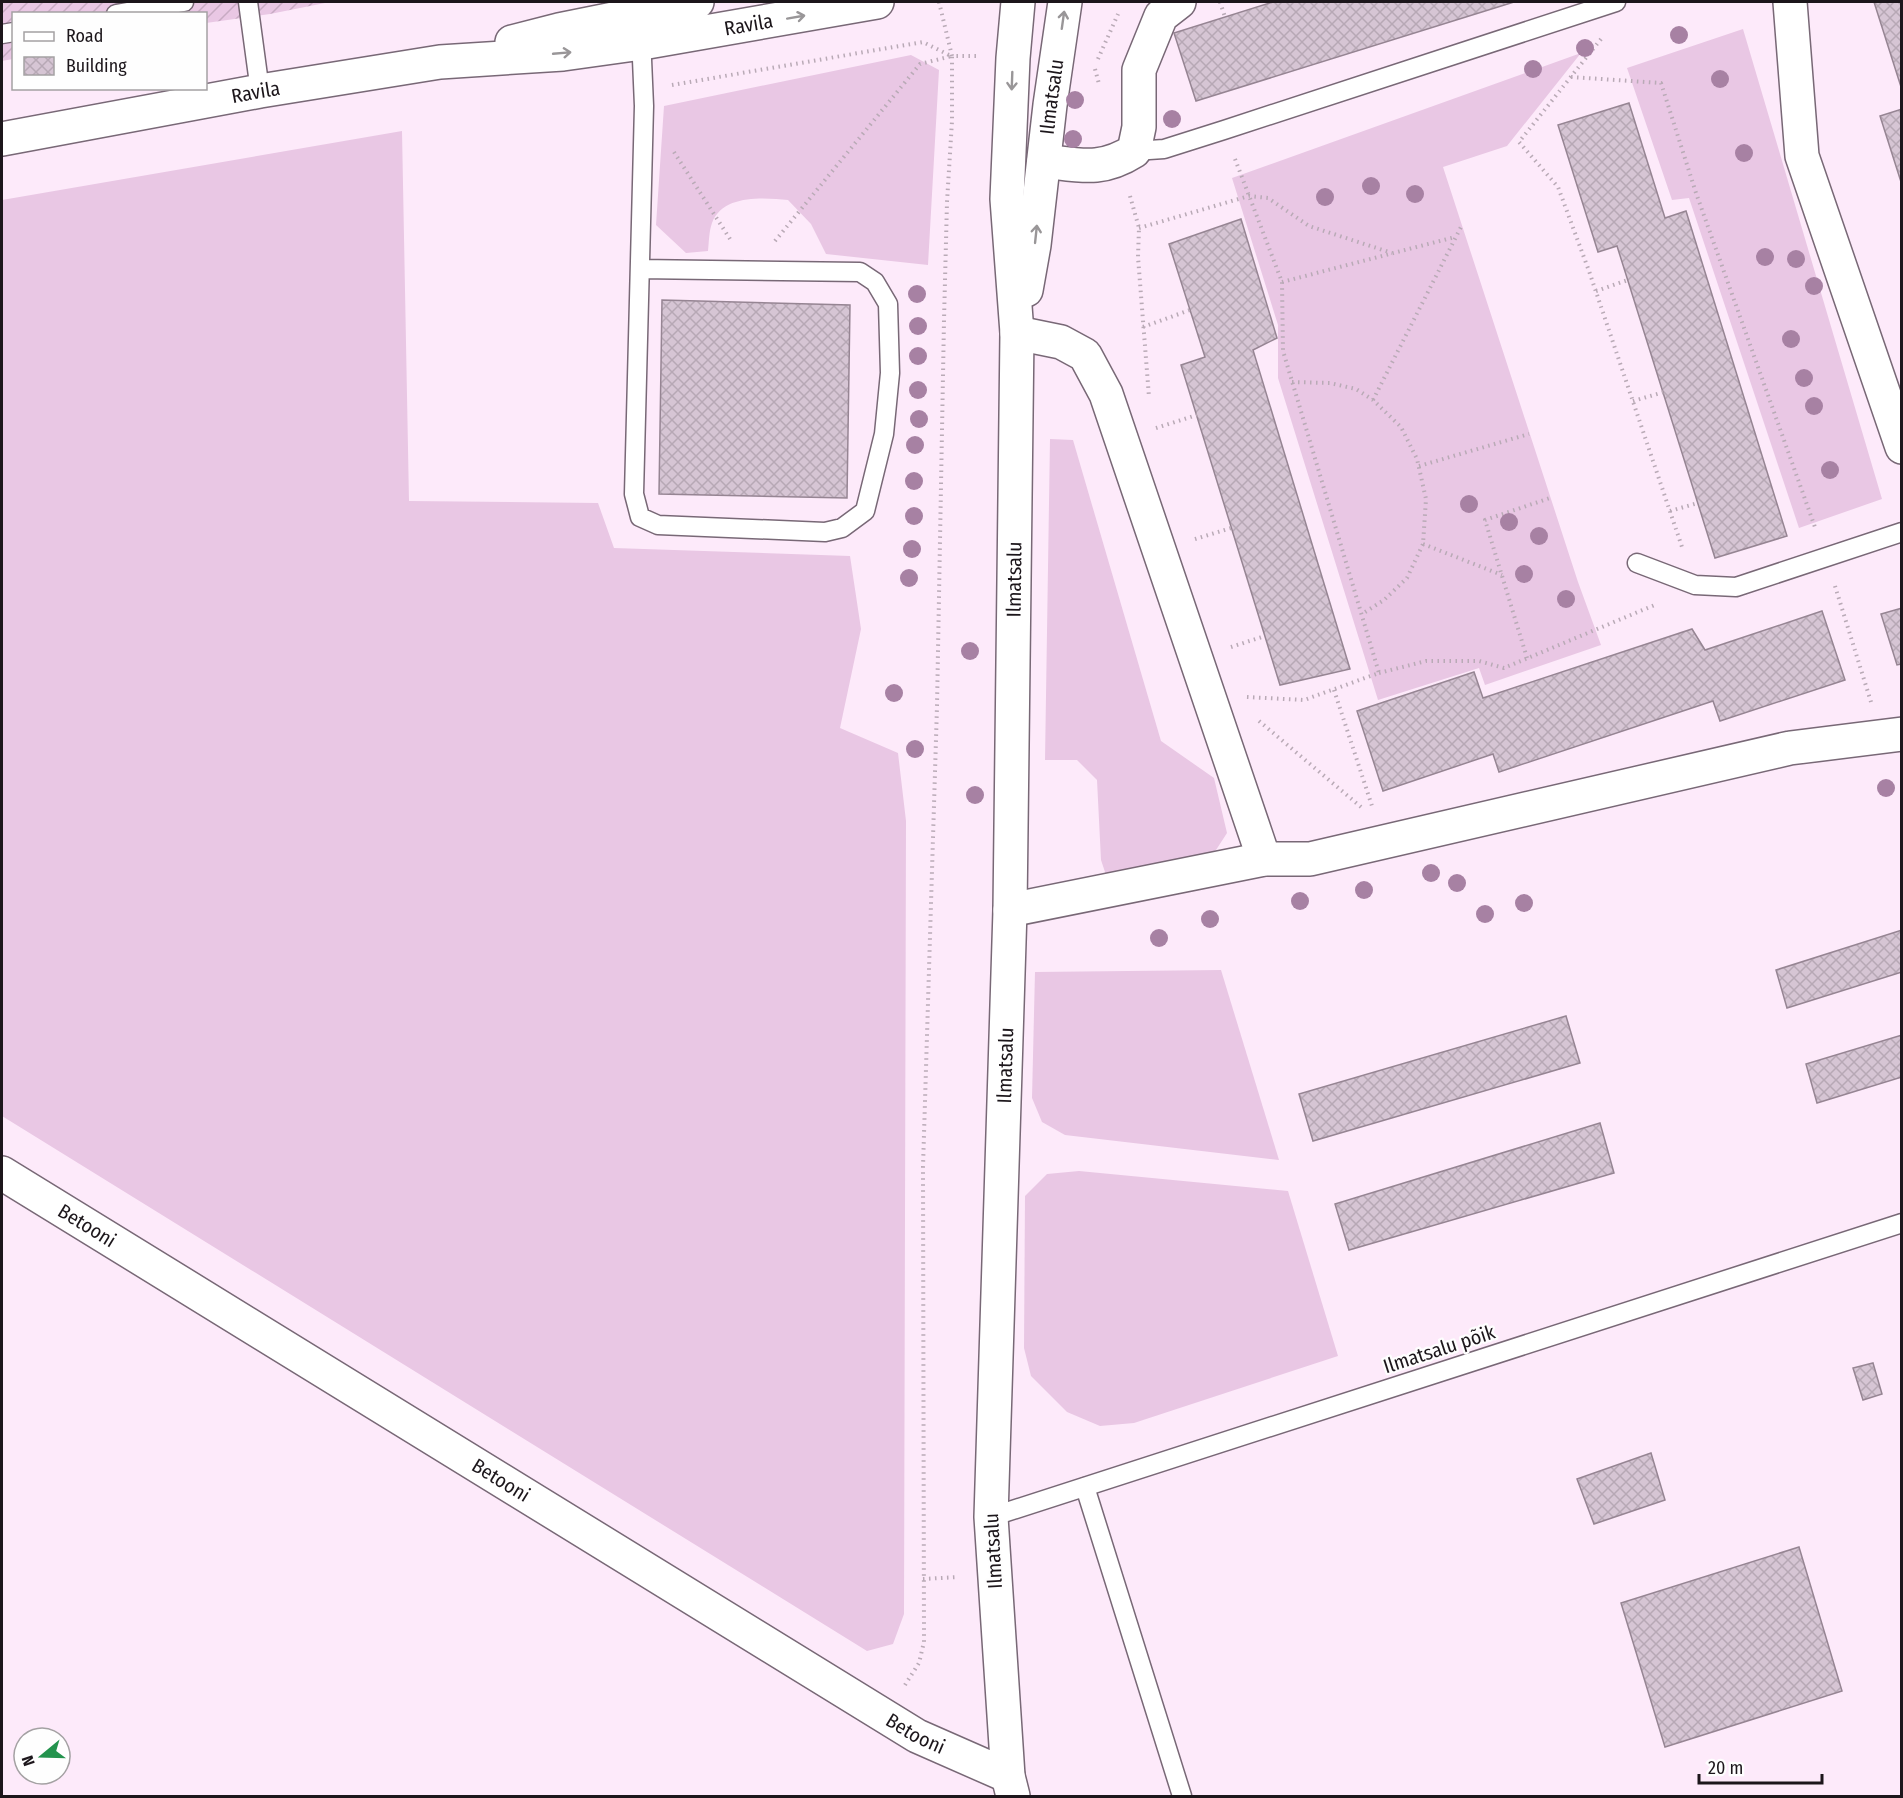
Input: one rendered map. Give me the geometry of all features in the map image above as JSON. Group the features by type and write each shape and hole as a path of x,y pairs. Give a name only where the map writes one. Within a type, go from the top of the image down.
{"street":[{"name":"Ravila","path":"2,139 260,91 440,62 563,54 641,28 697,2"},
{"name":"Ravila","path":"641,28 877,2"},
{"name":"Ilmatsalu","path":"1011,1786 990,1517 1010,910 1017,333 1007,200 1013,58 1018,2"},
{"name":"Ilmatsalu","path":"1017,333 1034,245 1065,2"},
{"path":"1044,161 1092,167 1120,160 1134,151 1139,127 1139,70 1161,16 1179,2"},
{"path":"1790,2 1802,156 1902,447"},
{"path":"1017,333 1061,342 1085,355 1106,394 1264,859"},
{"path":"1010,910 1264,859 1310,859 1387,830 1790,748 1892,735"},
{"name":"Betooni","path":"2,1173 917,1736 1011,1786"}],"lane":[{"path":"127,12 184,2"},
{"path":"248,2 260,91"},
{"path":"1134,151 1164,149 1616,2"},
{"path":"640,269 860,272 875,282 888,304 890,373 884,434 865,512 842,528 825,532 658,525 640,516 634,494 644,98 641,28"},
{"path":"1636,563 1699,585 1736,587 1902,531"},
{"name":"Ilmatsalu põik","path":"990,1517 1902,1223"},
{"path":"1085,1487 1182,1797"}],"path":[{"path":"886,1717 919,1663 924,1642 922,1167 937,718 947,202 952,121 952,56 939,2"},
{"path":"1220,2 1224,17"},
{"path":"1094,67 1122,6"},
{"path":"1208,696 1304,700 1379,673 1426,661 1479,661 1504,668 1699,585 1670,511 1596,291 1558,187 1519,142 1605,35"},
{"path":"952,56 923,42 644,98 751,271 920,64 952,56 984,56"},
{"path":"1571,77 1661,83 1696,193 1892,735"},
{"path":"1224,130 1282,282 1282,351 1379,673"},
{"path":"1139,228 1249,196 1268,198 1309,226 1392,253"},
{"path":"1373,400 1462,225"},
{"path":"1282,282 1456,236"},
{"path":"1596,291 1628,280"},
{"path":"1143,327 1190,310"},
{"path":"1292,382 1330,383 1356,389 1373,400 1401,427 1417,459 1426,499 1423,544 1407,578 1384,600 1362,614"},
{"path":"1633,401 1664,392"},
{"path":"1153,429 1197,415"},
{"path":"1419,466 1529,434"},
{"path":"1527,658 1485,520 1550,498"},
{"path":"1670,511 1698,503"},
{"path":"1192,540 1231,528"},
{"path":"1423,544 1502,575"},
{"path":"1226,648 1265,636"},
{"path":"1334,690 1387,830"},
{"path":"1258,720 1387,830"},
{"path":"923,1579 967,1577"}],"shaded area":[{"path":"2,2 330,2 207,23 207,12 12,12 12,59 2,61"},
{"path":"1743,29 1882,499 1799,528 1689,198 1672,200 1627,68"},
{"path":"1581,53 1507,146 1443,167 1578,582 1601,645 1485,685 1479,668 1378,700 1278,378 1278,325 1232,178"},
{"path":"911,55 939,70 928,265 826,254 811,224 788,200 745,200 725,207 712,223 708,251 686,253 656,225 664,106"},
{"path":"402,131 409,501 598,503 614,548 850,556 861,629 840,728 898,753 906,821 904,1614 893,1644 867,1651 2,1116 2,200"},
{"path":"1050,439 1073,440 1161,741 1214,778 1227,833 1216,850 1197,860 1106,875 1101,860 1097,780 1077,760 1045,760"},
{"path":"1221,970 1279,1160 1065,1135 1042,1122 1032,1098 1035,972"},
{"path":"1079,1171 1288,1191 1338,1356 1134,1423 1100,1426 1067,1412 1031,1376 1024,1348 1025,1196 1047,1174"}],"building":[{"path":"1273,2 1514,2 1196,101 1174,33"},
{"path":"1874,2 1902,2 1902,90"},
{"path":"1629,103 1665,218 1686,211 1787,536 1715,558 1617,246 1598,252 1558,125"},
{"path":"1902,109 1902,185 1880,116"},
{"path":"1241,219 1277,338 1253,350 1350,669 1280,685 1181,365 1205,357 1169,244"},
{"path":"662,300 850,305 847,498 659,494"},
{"path":"1902,608 1902,664 1897,665 1881,614"},
{"path":"1822,611 1845,680 1720,721 1713,701 1499,772 1493,754 1383,791 1357,711 1474,672 1483,698 1692,629 1705,650"},
{"path":"1902,930 1902,972 1787,1008 1776,970"},
{"path":"1566,1016 1580,1063 1313,1141 1299,1094"},
{"path":"1902,1035 1902,1077 1817,1103 1806,1064"},
{"path":"1600,1123 1614,1173 1349,1250 1335,1204"},
{"path":"1873,1363 1882,1394 1863,1400 1853,1368"},
{"path":"1651,1453 1665,1500 1594,1524 1577,1479"},
{"path":"1799,1547 1842,1691 1665,1747 1621,1603"}]}
